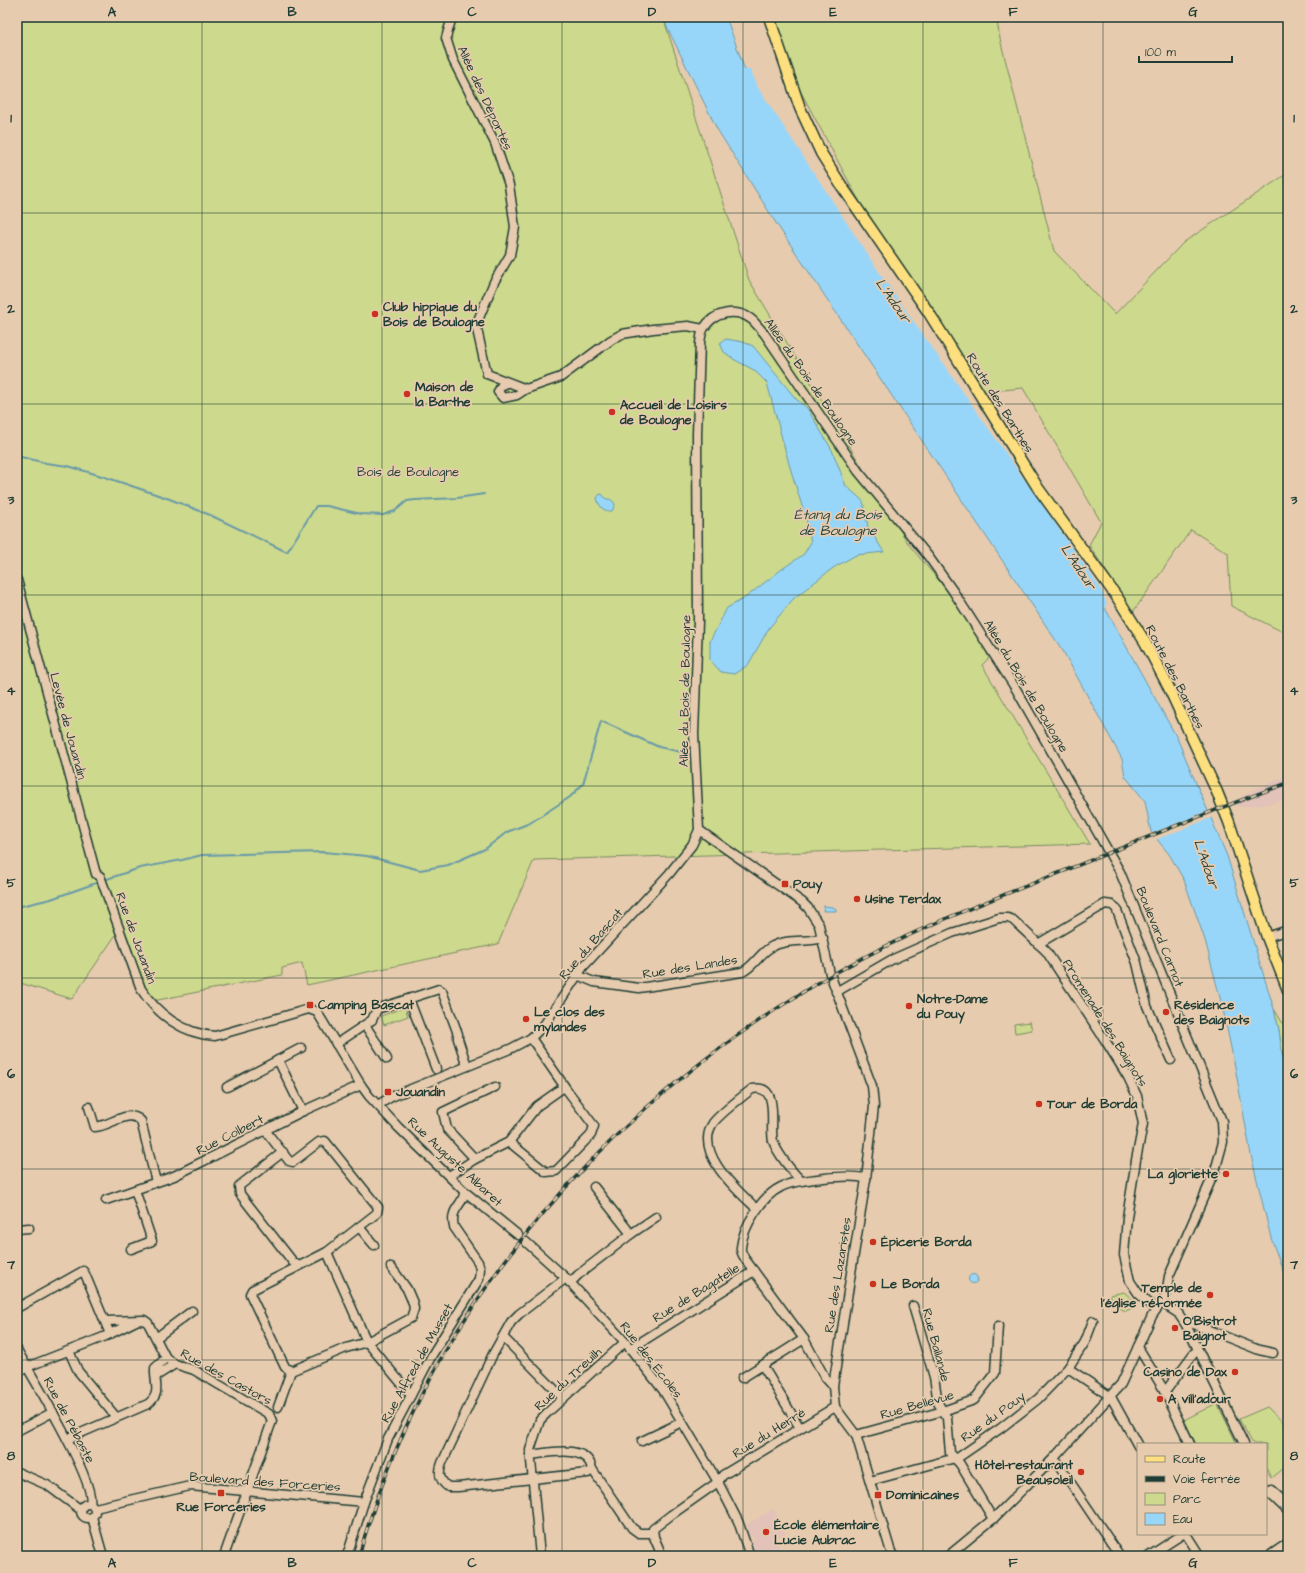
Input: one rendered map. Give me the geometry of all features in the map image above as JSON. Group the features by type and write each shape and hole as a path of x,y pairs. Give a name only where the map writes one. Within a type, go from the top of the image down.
{"main road":[{"name":"Route des Barthes","path":"769,17 800,108 822,153 841,185 928,313 1038,488 1121,604 1145,642 1168,686 1229,822 1267,937 1288,990"}],"street":[{"name":"Allée des Déportés","path":"452,17 446,38 453,60 495,143 508,185 515,227 510,255 494,282 476,325 487,374 507,383 526,389"},
{"name":"Allée du Bois de Boulogne","path":"699,830 694,734 698,621 697,413 700,343 703,329 712,319 723,313 738,313 750,319 764,333 858,471 923,550 953,591 1016,689 1120,872"},
{"path":"507,383 501,386 498,392 503,398 516,395 526,389 561,377 611,340 622,334 653,329 688,326 703,329"},
{"name":"Levée de Jouandin","path":"17,580 96,874 101,879"},
{"path":"699,830 808,908 820,925 829,968 836,992"},
{"name":"Rue du Bascat","path":"378,1105 391,1097 522,1044 531,1038 544,1025 577,975 669,874 692,845 699,830"},
{"name":"Boulevard Carnot","path":"948,1556 993,1519 1054,1458 1111,1397 1121,1384 1156,1310 1166,1295 1170,1276 1215,1171 1223,1142 1222,1121 1120,872"},
{"name":"Rue de Jouandin","path":"101,879 141,989 158,1011 192,1032 215,1036 309,1009 313,1010 321,1017 361,1085 378,1105"},
{"path":"1038,944 1105,904 1112,905 1116,908 1137,963 1147,1006 1171,1060"},
{"name":"Promenade des Baignots","path":"836,992 891,960 952,933 999,918 1008,918 1013,920 1046,951 1105,1040 1128,1077 1137,1096 1143,1124 1127,1217 1124,1255 1130,1281 1138,1293 1156,1310"},
{"path":"1267,937 1288,930"},
{"name":"Rue des Landes","path":"577,975 594,982 639,988 655,987 742,972 747,970 767,948 775,944 789,941 823,938"},
{"path":"336,1044 372,1020 377,1009 439,989 442,992 458,1034 458,1040 467,1066"},
{"name":"Rue des Lazaristes","path":"835,1407 833,1386 866,1179 874,1106 872,1086 836,992"},
{"path":"409,998 436,1069"},
{"path":"365,1025 387,1059"},
{"path":"509,1142 546,1172 556,1171 591,1135 594,1126 564,1087 531,1038"},
{"path":"227,1087 301,1048"},
{"path":"278,1060 303,1111"},
{"name":"Rue Colbert","path":"106,1200 174,1176 303,1111 361,1085"},
{"path":"475,1159 446,1129 443,1112 495,1086"},
{"path":"449,1176 475,1159 509,1142 537,1106 564,1087"},
{"path":"757,1209 720,1172 714,1162 709,1142 709,1134 714,1122 752,1089 758,1088 763,1090 772,1100 773,1140 776,1148 801,1181"},
{"name":"Rue Auguste Albaret","path":"378,1105 398,1127 464,1191 518,1235"},
{"path":"89,1107 95,1127 130,1116 136,1117 141,1121 156,1182"},
{"path":"265,1130 289,1161 293,1162 319,1142 325,1142 378,1207 377,1213 327,1252 252,1290 250,1294 262,1320 285,1367 291,1371"},
{"path":"283,1152 239,1186 240,1194 293,1262 300,1266"},
{"path":"833,1386 824,1376 804,1339 745,1259 741,1248 746,1229 757,1209 768,1196 780,1188 801,1181 857,1177 866,1179"},
{"path":"594,1187 631,1234"},
{"path":"131,1249 152,1241 135,1190"},
{"name":"Rue Alfred de Musset","path":"347,1556 364,1502 388,1439 432,1356 479,1279 480,1269 478,1262 454,1227 453,1221 455,1210 463,1198 464,1191"},
{"path":"592,1469 588,1473 458,1487 448,1487 440,1478 439,1472 492,1356 511,1322 519,1314 656,1217"},
{"path":"359,1227 374,1245"},
{"path":"17,1230 29,1228"},
{"name":"Rue des Écoles","path":"526,1242 568,1280 627,1345 663,1390 718,1482 738,1520 750,1556"},
{"path":"327,1252 367,1342 411,1395"},
{"path":"278,1406 291,1371 346,1348 367,1342 411,1318 414,1306 410,1296 391,1267"},
{"path":"17,1308 83,1271 86,1274 110,1334"},
{"name":"Rue de Bagatelle","path":"627,1345 754,1271"},
{"path":"1162,1303 1168,1305 1178,1313 1186,1325 1244,1443"},
{"name":"Rue Ballande","path":"913,1306 934,1377 938,1403 948,1423 950,1453 960,1464 993,1519"},
{"path":"156,1338 192,1311"},
{"path":"105,1321 141,1319"},
{"path":"17,1373 27,1367 110,1334 141,1319"},
{"name":"Rue des Castors","path":"141,1319 148,1323 166,1358 175,1364 194,1370 269,1414 272,1418 247,1491"},
{"name":"Rue du Pouy","path":"870,1481 955,1459 1001,1428 1038,1399 1068,1368 1085,1342 1093,1321"},
{"path":"1186,1325 1191,1322 1259,1350 1273,1353"},
{"name":"Rue Bellevue","path":"856,1435 943,1411 974,1400 991,1379 996,1368 998,1326"},
{"path":"503,1336 563,1398"},
{"path":"742,1378 804,1339"},
{"name":"Rue du Treuilh","path":"540,1556 530,1450 540,1420 563,1398 627,1345"},
{"path":"1138,1347 1164,1390 1190,1443"},
{"name":"Rue de Pébaste","path":"17,1350 67,1439 87,1481 93,1506"},
{"path":"69,1350 78,1372 116,1417"},
{"path":"1164,1390 1168,1388 1194,1353 1198,1351"},
{"path":"67,1439 148,1404 153,1400 157,1392 154,1368 166,1358"},
{"path":"156,1376 175,1364"},
{"path":"763,1366 800,1428"},
{"path":"1068,1368 1111,1397 1137,1444"},
{"path":"835,1407 856,1435 893,1556"},
{"name":"Rue du Herré","path":"653,1533 653,1529 718,1482 723,1475 835,1407"},
{"path":"17,1431 52,1412"},
{"path":"642,1441 682,1422"},
{"path":"530,1455 577,1452 587,1458 592,1469 632,1528 639,1533 653,1533 662,1556"},
{"path":"1054,1458 1120,1556"},
{"path":"17,1472 47,1485 81,1510 85,1517 92,1517"},
{"name":"Boulevard des Forceries","path":"93,1506 190,1486 364,1502"},
{"path":"1267,1489 1288,1504"},
{"path":"1267,1489 1288,1511"},
{"path":"224,1556 247,1491"},
{"path":"81,1510 85,1505 93,1506 95,1514 92,1517 104,1556"},
{"path":"1149,1556 1182,1535"},
{"path":"1185,1535 1200,1556"},
{"path":"1269,1556 1288,1543"}],"shaded area":[{"path":"1288,776 1288,798 1270,804 1238,807 1235,800 1260,787"},
{"name":"École élémentaire Lucie Aubrac","path":"774,1509 785,1534 775,1539 783,1556 755,1556 751,1543 754,1540 752,1535 749,1536 746,1525"}],"green space":[{"name":"Bois de Boulogne","path":"17,17 663,17 749,280 909,545 951,595 981,640 989,658 982,665 1090,844 534,860 498,944 307,985 302,963 282,968 282,975 153,1001 143,987 121,927 72,999 17,982"},
{"path":"769,17 996,17 1001,43 1054,251 1115,314 1184,242 1288,173 1288,629 1281,631 1231,606 1228,553 1191,530 1133,612 1089,545 1101,522 1023,388 982,392 889,257 778,49"},
{"path":"405,1007 408,1016 384,1025 381,1016"},
{"path":"1274,1009 1288,1032 1288,1100 1279,1030"},
{"path":"1030,1022 1032,1030 1015,1033 1014,1024"},
{"path":"1124,1292 1132,1299 1132,1308 1126,1311 1116,1307 1110,1295"},
{"path":"1217,1403 1237,1443 1196,1443 1184,1420"},
{"path":"1267,1407 1288,1427 1288,1464 1271,1478 1267,1470 1267,1443 1252,1443 1239,1419"}],"water":[{"path":"664,17 726,17 751,87 877,279 1095,590 1177,738 1227,856 1274,1009 1279,1030 1288,1100 1288,1280 1283,1271 1271,1238 1251,1155 1223,1009 1205,940 1184,880 1169,854 1151,832 1145,801 1125,776 1122,759 1063,651 776,223 717,129 667,27"},
{"name":"Étang du Bois de Boulogne","path":"726,339 743,342 753,346 796,399 807,408 832,450 846,486 863,501 868,527 884,552 856,555 833,568 794,598 769,628 748,665 734,674 721,672 710,660 710,641 727,608 745,598 804,554 811,542 807,522 789,464 767,383 754,370 735,360 724,352 720,343"},
{"path":"600,494 613,502 615,505 612,511 606,511 600,506 597,498"},
{"path":"824,906 833,907 836,911 823,911"},
{"path":"971,1275 975,1275 977,1279 975,1283 971,1283 969,1281 969,1277"}],"pier":[{"path":"1210,810 1213,817 1155,840 1150,834"}],"waterway":[{"name":"L'Adour","path":"747,75 751,87 877,279 1095,590 1101,604"},
{"path":"17,456 46,463 68,466 167,498 210,515 287,552 316,506 327,506 361,514 383,515 395,511 407,501 457,498 484,494"},
{"path":"17,566 20,580"},
{"path":"17,597 41,685"},
{"path":"104,880 140,868 202,855 324,852 367,856 420,870 448,865 485,849 507,832 530,823 570,797 583,784 601,721 659,747 686,753"},
{"path":"62,731 68,754"},
{"path":"17,907 51,899 99,882"}],"railway":[{"path":"359,1556 390,1464 432,1376 482,1294 540,1217 605,1146 677,1082 755,1023 837,972 922,929 1205,814 1288,783"}],"place":[{"name":"Club hippique du Bois de Boulogne","path":"375,314"},
{"name":"Maison de la Barthe","path":"407,394"},
{"name":"Accueil de Loisirs de Boulogne","path":"612,412"},
{"name":"Pouy","path":"785,884"},
{"name":"Usine Terdax","path":"857,899"},
{"name":"Camping Bascat","path":"310,1005"},
{"name":"Notre-Dame du Pouy","path":"909,1006"},
{"name":"Résidence des Baignots","path":"1166,1012"},
{"name":"Le clos des mylandes","path":"526,1019"},
{"name":"Jouandin","path":"388,1092"},
{"name":"Tour de Borda","path":"1039,1104"},
{"name":"La gloriette","path":"1226,1174"},
{"name":"Épicerie Borda","path":"873,1242"},
{"name":"Le Borda","path":"873,1284"},
{"name":"Temple de l'église réformée","path":"1210,1295"},
{"name":"O'Bistrot Baignot","path":"1175,1328"},
{"name":"Casino de Dax","path":"1235,1372"},
{"name":"A vill'adour","path":"1160,1399"},
{"name":"Hôtel-restaurant Beausoleil","path":"1081,1472"},
{"name":"Rue Forceries","path":"221,1493"},
{"name":"Dominicaines","path":"878,1495"},
{"name":"École élémentaire Lucie Aubrac","path":"766,1532"}]}
